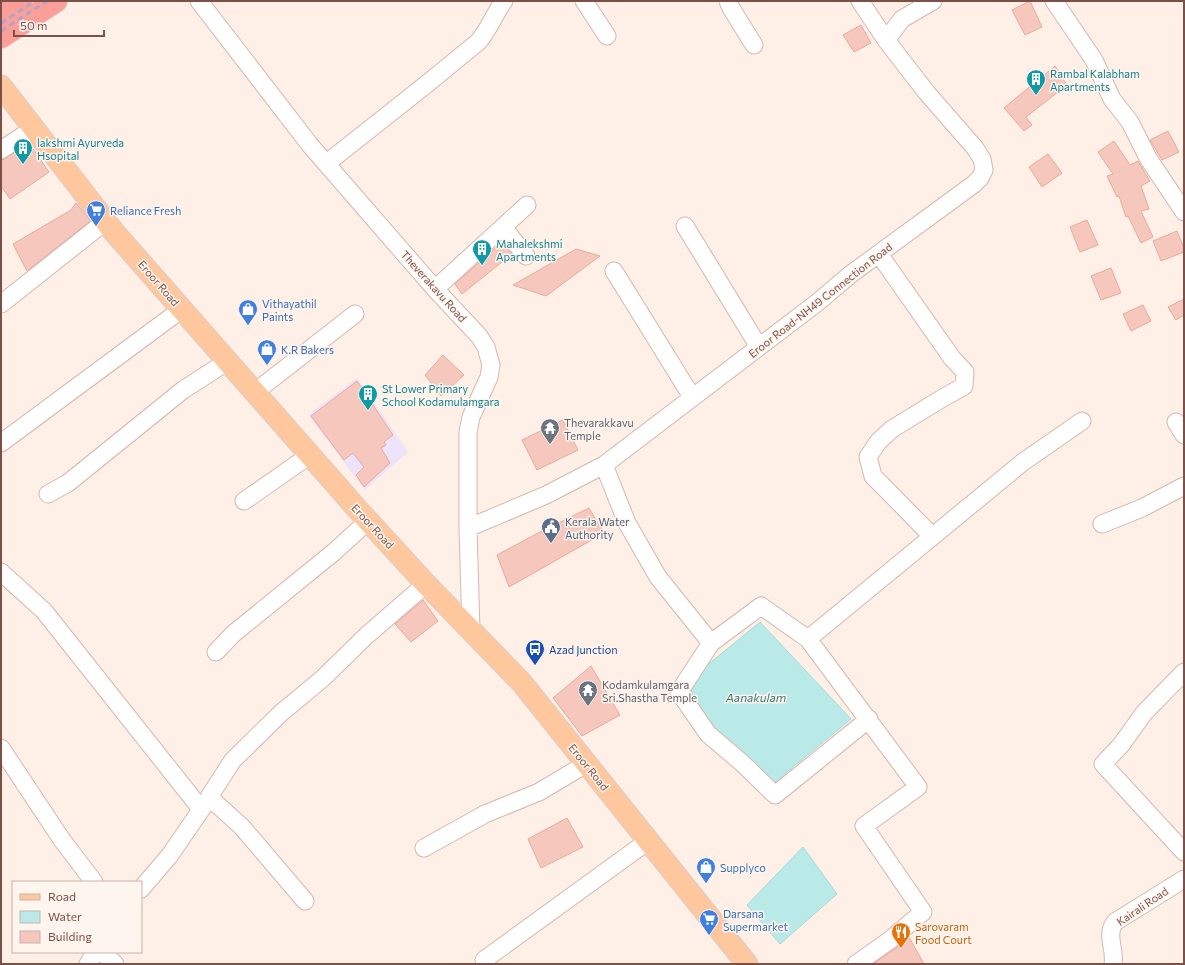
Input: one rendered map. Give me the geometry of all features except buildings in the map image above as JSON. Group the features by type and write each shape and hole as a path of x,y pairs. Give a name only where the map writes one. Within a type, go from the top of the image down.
{"highway":[{"path":"1,14 21,1"},
{"path":"1,37 56,1"}],"main road":[{"name":"Eroor Road","path":"1,86 106,221 228,362 368,521 522,684 747,964"}],"street":[{"name":"Theverakavu Road","path":"199,1 310,145 479,336 486,347 491,365 489,377 471,416 468,432 468,528 471,630"},
{"path":"327,163 478,42 484,35 498,8 504,1"},
{"path":"584,1 607,36"},
{"path":"728,1 754,45"},
{"name":"Eroor Road-NH49 Connection Road","path":"468,528 546,495 604,465 818,302 851,274 974,184 980,178 984,170 982,159 975,148 928,94 886,40 860,1"},
{"path":"886,40 902,19 933,1"},
{"path":"1054,1 1094,60 1112,99 1130,122 1148,158 1184,212"},
{"path":"1,150 33,128"},
{"path":"435,288 528,205"},
{"path":"1,304 106,221"},
{"path":"685,226 759,347"},
{"path":"503,227 526,256"},
{"path":"879,254 952,358 965,372 964,386 892,429 878,442 868,458 873,476 932,536"},
{"path":"614,271 692,397"},
{"path":"1,443 182,309"},
{"path":"255,392 355,314"},
{"path":"48,494 68,483 184,390 228,362"},
{"path":"808,638 1023,462 1082,421"},
{"path":"244,501 310,455"},
{"path":"604,465 627,523 658,577 711,644"},
{"path":"1102,524 1142,508 1184,486"},
{"path":"216,652 233,634 334,552 368,521"},
{"path":"1,572 44,612 205,803 242,827 305,901"},
{"path":"142,888 170,856 233,760 281,713 322,679 366,636 426,584"},
{"path":"856,964 890,940 923,912 864,826 918,787 869,719 808,638 761,606 711,644 679,692 708,734 742,763 775,796 869,719"},
{"path":"1184,672 1144,713 1121,745 1103,764 1184,852"},
{"path":"1,748 62,840 93,881"},
{"path":"424,848 485,814 539,792 586,764"},
{"path":"484,963 648,842"},
{"name":"Kairali Road","path":"1113,964 1110,933 1115,922 1184,878"},
{"path":"88,964 94,953"},
{"path":"103,953 115,964"}],"shaded area":[{"path":"357,378 408,452 365,490 308,415"}],"water":[{"name":"Aanakulam","path":"760,622 851,719 770,786 702,721 688,681"},
{"path":"803,847 837,894 780,944 747,905"}],"railway":[{"path":"1,23 35,1"},
{"path":"1,31 47,1"}],"place":[{"name":"Rambal Kalabham Apartments","path":"1036,96"},
{"name":"lakshmi Ayurveda Hsopital","path":"23,165"},
{"name":"Reliance Fresh","path":"96,227"},
{"name":"Mahalekshmi Apartments","path":"482,266"},
{"name":"Vithayathil Paints","path":"248,326"},
{"name":"K.R Bakers","path":"267,366"},
{"name":"St Lower Primary School Kodamulamgara","path":"368,411"},
{"name":"Thevarakkavu Temple","path":"550,445"},
{"name":"Kerala Water Authority","path":"551,544"},
{"name":"Azad Junction","path":"535,666"},
{"name":"Kodamkulamgara Sri.Shastha Temple","path":"588,707"},
{"name":"Supplyco","path":"706,884"},
{"name":"Darsana Supermarket","path":"709,936"},
{"name":"Sarovaram Food Court","path":"901,949"}]}
